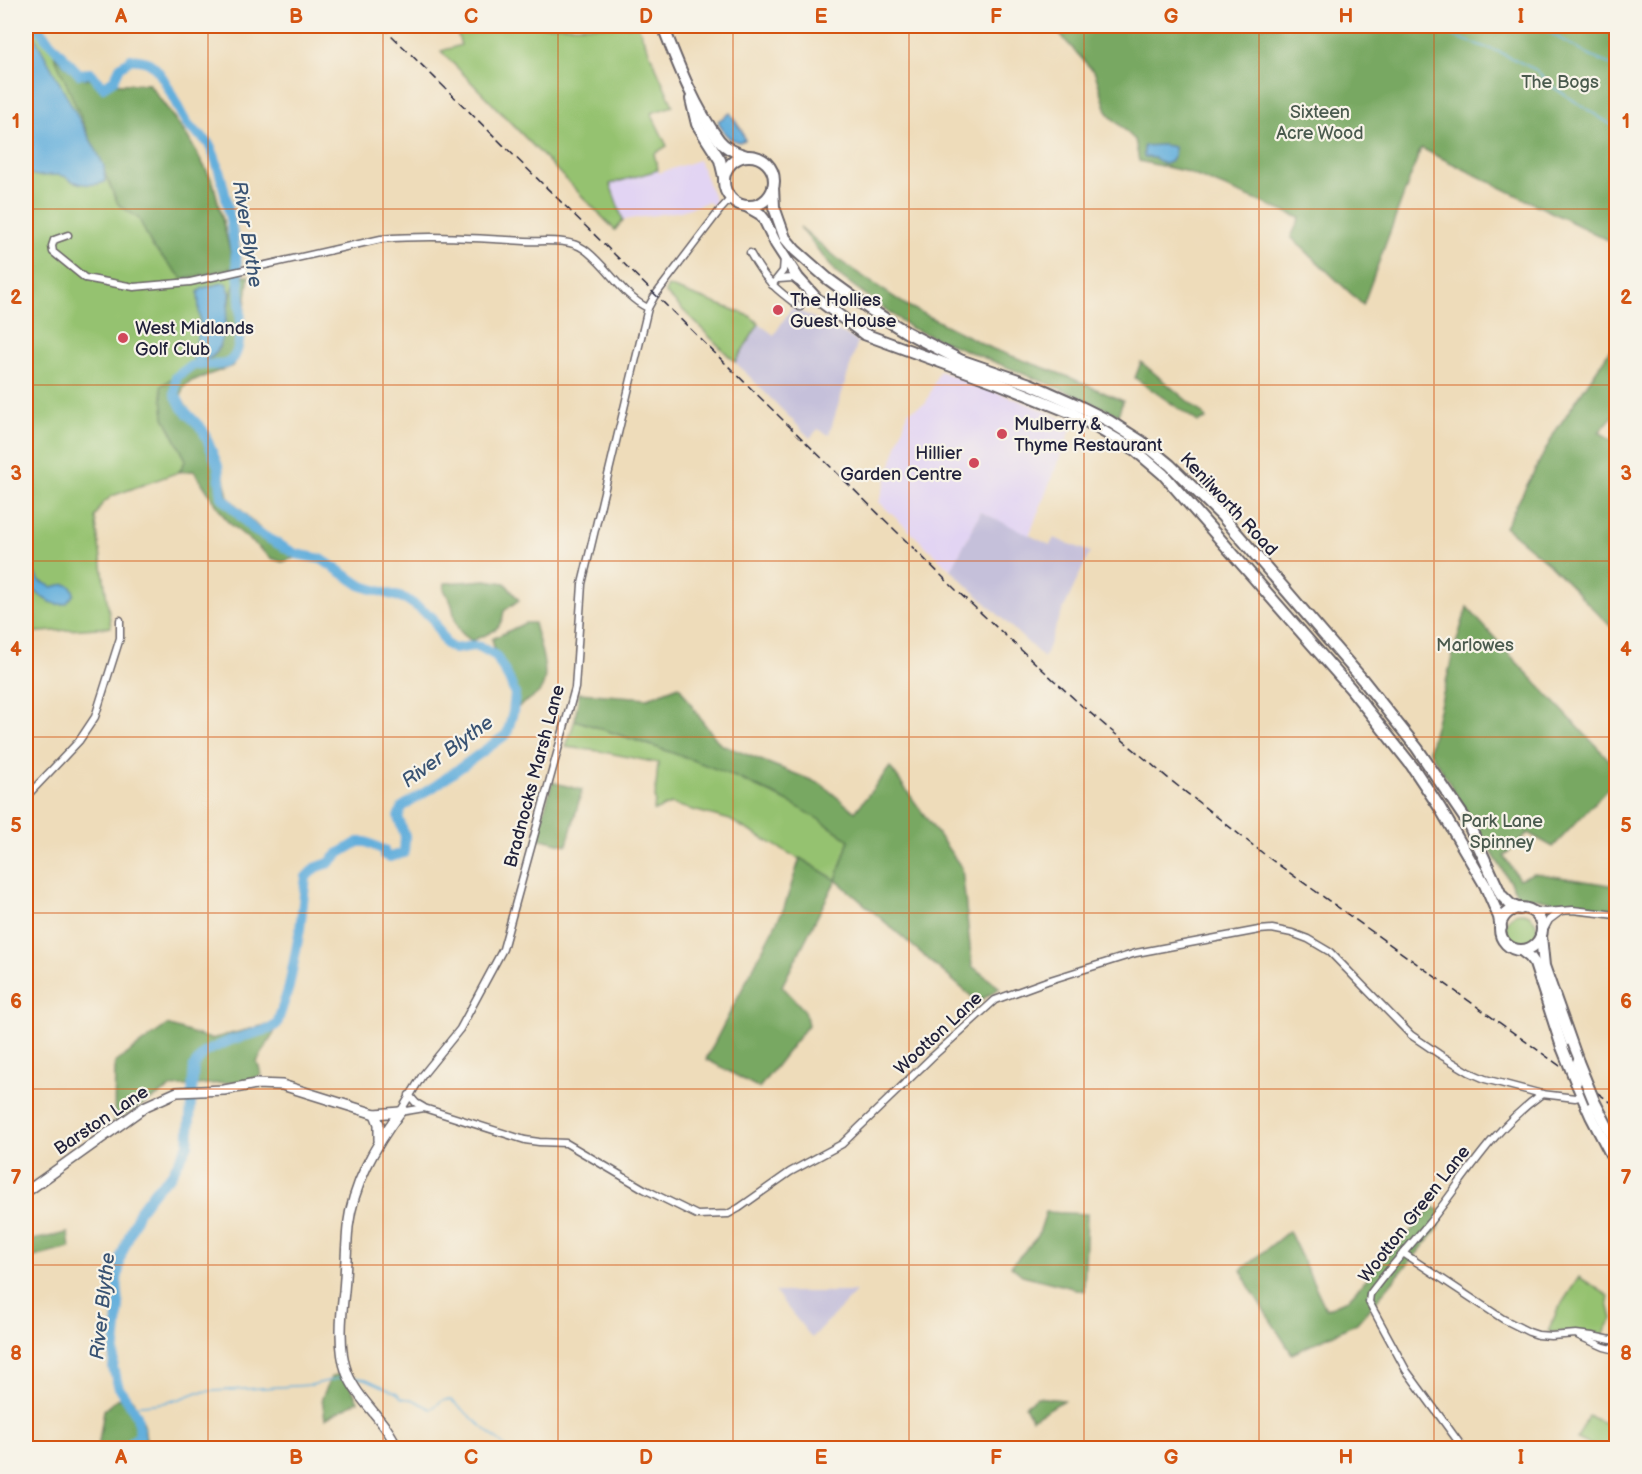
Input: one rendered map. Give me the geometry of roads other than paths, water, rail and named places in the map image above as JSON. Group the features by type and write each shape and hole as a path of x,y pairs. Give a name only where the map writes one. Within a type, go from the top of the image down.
{"highway":[{"path":"663,26 687,84 720,141 730,150 754,156 766,163 771,170 774,178 773,187 770,195 763,201 746,206 731,198 724,184 720,160 697,124 687,84"},
{"path":"724,177 732,163 747,156"},
{"name":"Kenilworth Road","path":"773,187 774,207 781,229 790,244 828,279 867,308 906,332 960,360 1030,384 1084,408 1142,442 1170,465 1222,516 1363,680 1411,740 1468,824 1501,895 1510,905 1525,910"},
{"name":"Kenilworth Road","path":"746,206 764,219 784,257 806,286 832,311 864,334 1072,413 1135,450 1163,474 1351,689 1412,766 1440,808 1485,885 1499,917 1501,928"},
{"path":"1617,1143 1594,1101 1578,1062 1545,966 1539,919 1525,910 1507,914 1501,928 1506,943 1510,947 1521,950 1535,964 1576,1082 1617,1164"},
{"path":"1521,950 1532,947 1541,934"}],"street":[{"name":"Bradnocks Marsh Lane","path":"400,1112 422,1076 460,1029 503,949 562,742 575,688 582,584 648,308 654,297 731,198"},
{"path":"68,235 54,240 53,252 84,278 134,287 190,282 371,241 404,237 567,243 585,249 635,299 648,308"},
{"path":"750,253 762,274 772,285 800,307"},
{"path":"772,285 783,271 784,257"},
{"name":"Kenilworth Road","path":"779,279 793,278 806,286"},
{"path":"26,797 79,741 95,717 120,638 120,620"},
{"path":"1525,910 1545,912 1586,910 1617,915"},
{"path":"1541,934 1552,916 1564,910"},
{"name":"Wootton Lane","path":"409,1095 424,1108 525,1140 566,1143 644,1189 697,1215 728,1214 790,1172 842,1144 995,1000 1136,953 1272,929 1308,939 1330,952 1411,1035 1439,1054 1485,1079 1542,1094 1575,1098 1582,1096"},
{"name":"Barston Lane","path":"26,1192 146,1106 177,1092 224,1090 256,1084 282,1085 375,1114 400,1112"},
{"path":"1530,1091 1534,1099"},
{"name":"Wootton Green Lane","path":"1463,1449 1406,1370 1369,1302 1370,1294 1429,1222 1488,1143 1542,1094"},
{"name":"Wootton Lane","path":"400,1112 424,1108"},
{"path":"397,1449 392,1438 349,1378 343,1350 342,1328 348,1229 355,1198 379,1140 400,1112"},
{"path":"375,1114 379,1124 379,1140"},
{"path":"1403,1253 1503,1319 1529,1332 1551,1336 1576,1334 1617,1341"},
{"path":"1576,1334 1604,1347 1617,1350"}],"water":[{"path":"26,31 35,38 97,152 104,166 105,182 84,184 64,176 40,176 26,171 26,156 32,143 26,130"},
{"path":"730,113 745,140 739,142 731,139 718,121"},
{"path":"1144,146 1174,147 1174,156 1170,162 1164,164 1155,158 1144,157"},
{"path":"227,284 230,293 219,348 209,359 194,361 200,324 198,292 203,288"},
{"path":"26,546 31,560 30,568 40,581 52,587 63,584 71,587 74,594 67,603 50,602 31,586 25,573"}],"waterway":[{"name":"River Blythe","path":"37,26 79,74 91,73 103,87 114,80 120,67 131,59 149,63 161,75 188,125 208,143 215,159 223,184 235,250 241,316 239,341 234,357 225,364 191,366 176,377 175,394 182,408 203,430 218,466 222,497 255,531 296,554 321,559 362,586 406,599 432,617 446,644 454,649 474,646 496,656 515,694 507,734 402,807 398,817 405,836 404,853 390,857 384,855 384,850 366,842 358,842 338,854 329,863 315,868 306,877 300,929 289,987 277,1024 270,1029 231,1040 205,1052 194,1066 188,1145 171,1175 155,1190 139,1211 121,1256 117,1281 119,1305 113,1368 119,1388 137,1415 140,1436 132,1441 129,1448"},
{"path":"1424,26 1499,52 1536,70 1553,87 1616,128"},
{"path":"1538,26 1592,57 1616,67"},
{"path":"132,1406 163,1403 198,1392 311,1385 344,1377"},
{"path":"352,1377 366,1379 397,1393 402,1398 414,1400 431,1409 443,1400 451,1400 507,1448"}],"railway":[{"path":"382,26 956,590 1082,706 1269,858 1616,1106"}],"place":[{"name":"The Hollies Guest House","path":"778,310"},
{"name":"West Midlands Golf Club","path":"123,338"},
{"name":"Mulberry & Thyme Restaurant","path":"1002,434"},
{"name":"Hillier Garden Centre","path":"974,463"}],"park label":[{"name":"The Bogs","path":"1560,82"},
{"name":"Sixteen Acre Wood","path":"1320,122"},
{"name":"Marlowes","path":"1475,645"},
{"name":"Park Lane Spinney","path":"1502,831"}]}
